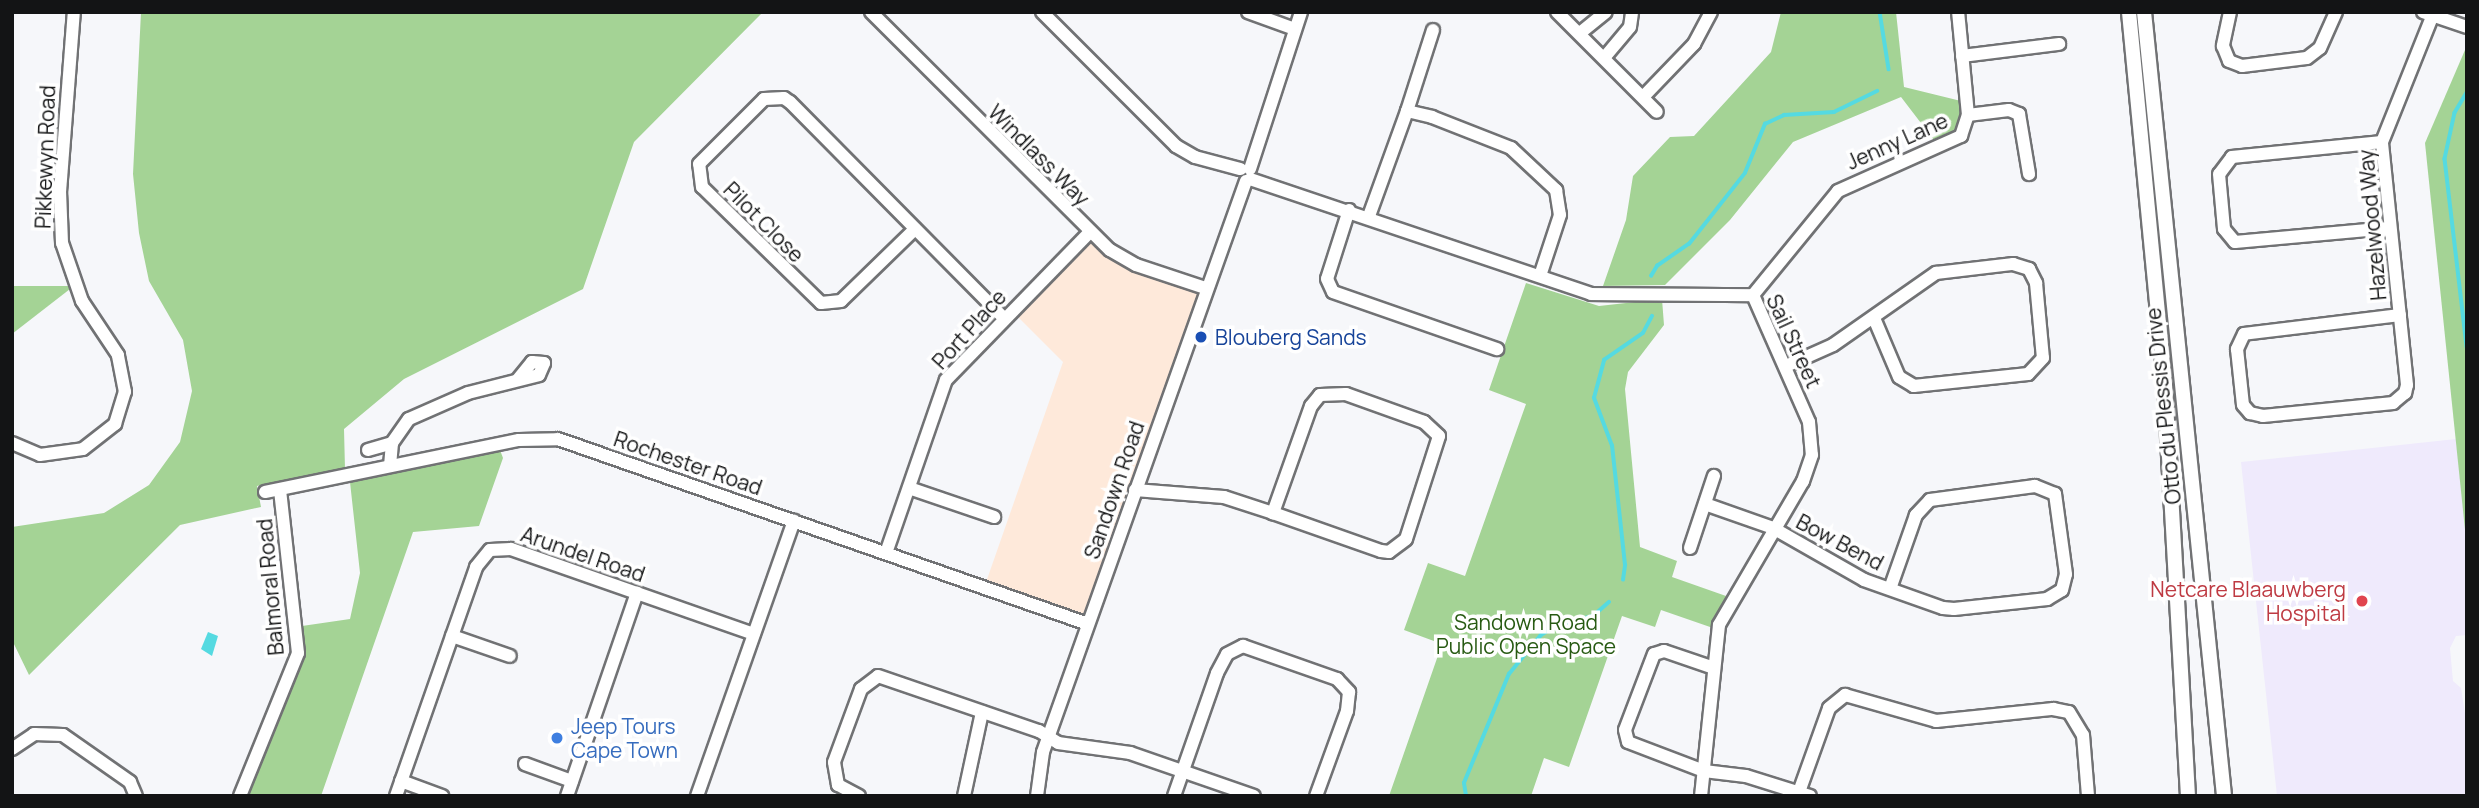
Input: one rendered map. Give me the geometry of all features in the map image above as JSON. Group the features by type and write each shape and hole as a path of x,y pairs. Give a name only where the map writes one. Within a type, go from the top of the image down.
{"main road":[{"name":"Otto du Plessis Drive","path":"2129,12 2165,386 2188,796"},
{"name":"Otto du Plessis Drive","path":"2144,12 2224,796"}],"street":[{"name":"Pikkewyn Road","path":"12,443 52,456 83,449 115,424 125,392 118,355 82,301 62,243 60,192 74,12"},
{"name":"Windlass Way","path":"871,12 1090,232 1124,259 1205,288"},
{"path":"1042,12 1176,145 1245,174"},
{"path":"1248,12 1295,29"},
{"name":"Sandown Road","path":"1037,796 1049,737 1301,12"},
{"path":"1557,12 1657,112"},
{"path":"1580,33 1606,12"},
{"path":"1604,58 1630,27 1632,12"},
{"path":"1643,97 1694,44 1711,12"},
{"name":"Jenny Lane","path":"1753,295 1838,191 1953,142 1964,131 1968,115 1958,12"},
{"path":"2230,12 2223,46 2229,61 2242,66 2307,58 2320,48 2336,12"},
{"path":"2430,13 2467,27"},
{"name":"Hazelwood Way","path":"2400,315 2250,331 2241,337 2237,349 2243,405 2256,416 2393,403 2403,397 2407,385 2400,315 2389,228 2382,142 2430,13"},
{"path":"1369,216 1433,30"},
{"path":"1962,57 2059,44"},
{"name":"Pilot Close","path":"915,229 841,300 821,303 702,187 699,164 764,99 785,98 1003,317"},
{"path":"1407,111 1501,142 1556,190 1560,215 1540,276"},
{"name":"Jenny Lane","path":"1968,115 2017,112 2029,174"},
{"path":"2382,142 2232,157 2219,174 2224,229 2235,242 2389,228"},
{"name":"Sail Street","path":"1245,174 1600,296 1720,292 1753,295 1809,422 1813,447 1807,473 1723,614 1714,668 1701,796"},
{"path":"1349,210 1327,279 1333,292 1497,349"},
{"name":"Port Place","path":"886,553 946,380 1003,317 1090,232"},
{"path":"1786,366 1833,345 1936,273 2019,265 2029,269 2036,282 2043,358 2028,374 1914,386 1899,377 1874,318"},
{"path":"390,466 392,443 409,419 423,411 518,379"},
{"path":"1135,490 1196,491 1273,513 1381,551 1394,551 1406,539 1438,436 1424,422 1346,394 1320,394 1311,406 1273,513"},
{"name":"Rochester Road","path":"265,492 528,439 558,439 1088,624"},
{"path":"368,450 392,443"},
{"path":"1690,548 1714,476"},
{"name":"Bow Bend","path":"1705,504 1773,528 1840,569 1890,589 1948,609 2056,596 2066,574 2055,494 2035,486 1930,500 1916,515 1890,589"},
{"path":"909,488 994,517"},
{"name":"Balmoral Road","path":"240,796 298,653 280,489"},
{"path":"698,796 794,521"},
{"name":"Arundel Road","path":"396,796 478,562 495,548 511,548 754,634"},
{"path":"566,796 637,593"},
{"path":"452,636 510,656"},
{"path":"1174,796 1180,770 1223,660 1242,646 1338,679 1349,692 1348,711 1315,796"},
{"path":"1714,668 1664,651 1654,654 1625,733 1631,745 1704,771 1746,776 1805,794 1829,708 1845,695 1936,721 2063,710 2080,726 2088,796"},
{"path":"859,796 838,785 833,771 861,689 869,679 884,677 1049,737 1058,743 1130,753 1254,796"},
{"path":"964,796 982,712"},
{"path":"12,749 34,734 63,735 130,782 136,796"},
{"path":"525,764 572,781"},
{"path":"401,781 442,796"}],"shaded area":[{"path":"1090,234 1110,251 1206,289 1089,624 984,588 1063,362 1011,310"},
{"name":"Netcare Blaauwberg Hospital","path":"2456,439 2467,546 2467,635 2456,636 2450,648 2453,681 2461,688 2467,726 2467,796 2277,796 2241,462"}],"green space":[{"path":"141,12 763,12 634,142 583,289 404,379 344,429 345,469 257,486 261,507 180,525 29,675 12,640 12,527 104,513 149,485 180,442 192,391 183,340 149,281 139,233 133,174"},
{"path":"1781,12 1896,12 1904,87 1961,101 1963,117 1957,133 1937,144 1901,97 1793,142 1730,220 1665,285 1603,286 1626,220 1633,176 1670,137 1694,136 1771,52"},
{"path":"2465,50 2467,51 2467,549 2425,143"},
{"name":"Sandown Road Public Open Space","path":"1526,283 1599,306 1662,299 1664,325 1628,372 1625,389 1640,547 1677,561 1672,577 1726,596 1713,628 1661,610 1655,627 1622,616 1569,767 1544,758 1531,796 1389,796 1442,644 1404,630 1428,563 1465,576 1526,404 1489,390"},
{"path":"12,286 68,286 70,289 12,334"},
{"path":"500,450 503,458 479,526 413,532 321,796 246,796 301,666 302,626 350,619 360,573 350,482"}],"water":[{"path":"208,632 218,636 212,656 201,649"}],"waterway":[{"path":"1880,12 1889,69"},
{"path":"1651,276 1657,266 1689,244 1745,173 1765,124 1784,115 1834,112 1877,91"},
{"path":"2467,93 2455,113 2445,159 2467,347"},
{"path":"1623,580 1625,565 1612,446 1594,398 1604,360 1643,333 1652,316"},
{"path":"1466,796 1464,783 1509,674 1541,635 1557,625 1593,616 1609,602"}],"place":[{"name":"Blouberg Sands","path":"1201,337"},
{"name":"Netcare Blaauwberg Hospital","path":"2362,601"},
{"name":"Jeep Tours Cape Town","path":"557,738"}]}
